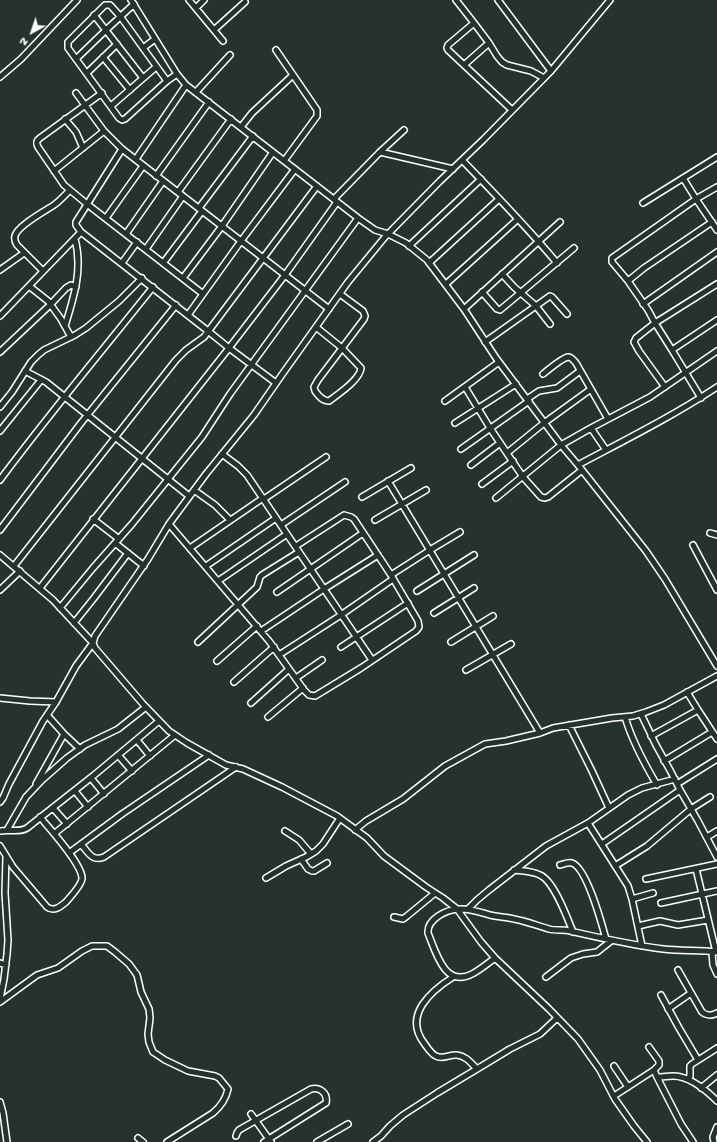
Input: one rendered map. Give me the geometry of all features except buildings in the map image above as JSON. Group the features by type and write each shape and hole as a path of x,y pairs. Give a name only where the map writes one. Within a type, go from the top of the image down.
{"street":[{"path":"0,76 21,59 77,0"},
{"path":"189,0 223,41"},
{"path":"196,8 204,0"},
{"path":"456,0 489,43 497,56 507,65 531,71 544,78"},
{"path":"498,0 551,70"},
{"path":"1,798 22,758 76,666 93,643 93,639 103,623 144,566 169,524 189,496 254,415 348,282 388,234 544,78 610,0"},
{"path":"76,59 120,16 132,2 177,74 186,85 358,218 375,230 388,234 406,243 429,263 446,284 499,362 561,446 578,465 646,551 717,664"},
{"path":"214,30 246,2"},
{"path":"167,81 120,16 112,6 108,4 94,15 68,42 68,48 119,118 122,120 177,74"},
{"path":"94,15 143,78"},
{"path":"474,23 447,48 512,110"},
{"path":"143,48 155,39"},
{"path":"464,65 489,43"},
{"path":"87,73 117,44"},
{"path":"276,50 318,113 284,161"},
{"path":"196,92 230,55"},
{"path":"103,58 130,90"},
{"path":"111,106 156,67"},
{"path":"241,127 252,113 293,74"},
{"path":"136,159 186,85"},
{"path":"76,93 104,131 122,149 329,309"},
{"path":"102,93 37,140 36,143 38,147 60,181 70,190 204,294"},
{"path":"156,176 209,102"},
{"path":"65,119 76,132 83,148"},
{"path":"178,192 231,119"},
{"path":"40,588 285,275 336,200 380,152 404,130"},
{"path":"54,171 104,131"},
{"path":"164,262 253,136"},
{"path":"122,149 76,222 76,225 81,232 276,383"},
{"path":"183,278 222,226 273,152"},
{"path":"380,152 453,169"},
{"path":"643,203 717,157"},
{"path":"462,160 518,219 556,263"},
{"path":"106,218 143,166"},
{"path":"188,315 295,169"},
{"path":"683,178 717,230"},
{"path":"409,246 481,179"},
{"path":"126,234 163,180"},
{"path":"14,566 176,360 186,350 199,341 208,331 317,186"},
{"path":"701,398 628,281 612,262 612,258 717,187"},
{"path":"43,271 24,252 15,241 14,237 22,227 55,205 70,190"},
{"path":"146,249 183,196"},
{"path":"429,263 499,199"},
{"path":"60,608 202,437 230,394 358,218"},
{"path":"446,284 518,219"},
{"path":"464,309 560,222"},
{"path":"628,281 644,268 712,222"},
{"path":"0,316 81,232"},
{"path":"65,326 74,299 79,270 78,249 75,239"},
{"path":"122,263 138,242"},
{"path":"482,292 497,309 500,310 574,248"},
{"path":"0,270 24,252"},
{"path":"643,304 717,252"},
{"path":"502,274 536,306 550,324"},
{"path":"0,407 12,392 31,362 44,350 86,328 119,301 142,278"},
{"path":"665,387 639,352 634,342 636,338 655,323 717,284"},
{"path":"29,286 48,301 71,337"},
{"path":"0,352 68,286 76,287"},
{"path":"0,480 63,397 153,287"},
{"path":"316,327 342,348 359,364 362,370 357,378 329,401 326,401 320,397 315,391 314,387 318,380 342,348 364,319 365,314 361,309 340,294"},
{"path":"486,342 550,296 567,314"},
{"path":"0,530 88,416 176,306"},
{"path":"672,350 717,320"},
{"path":"496,498 561,446 591,428 650,397 717,351"},
{"path":"543,374 568,357 572,358 608,419"},
{"path":"445,401 499,362"},
{"path":"25,371 41,380 189,496"},
{"path":"461,449 539,391 558,388 580,371"},
{"path":"0,432 41,380"},
{"path":"455,423 516,384"},
{"path":"465,387 523,477 541,497 548,497 582,470"},
{"path":"578,465 701,398 717,387"},
{"path":"508,453 544,423 591,389"},
{"path":"591,428 606,450"},
{"path":"471,465 500,443"},
{"path":"222,454 247,475 372,660"},
{"path":"190,548 326,457"},
{"path":"482,484 512,461"},
{"path":"362,497 411,468"},
{"path":"388,481 540,733"},
{"path":"281,525 345,482"},
{"path":"194,490 215,505 230,520"},
{"path":"375,520 426,490"},
{"path":"169,524 257,626 303,688 309,695 315,696 416,631 419,626 418,621 408,603 378,555 354,520 347,515 344,515 296,546"},
{"path":"206,566 276,518"},
{"path":"93,520 144,566"},
{"path":"279,654 341,615 430,550 460,532"},
{"path":"277,592 363,533"},
{"path":"710,533 717,535"},
{"path":"218,581 288,534"},
{"path":"693,545 717,590"},
{"path":"198,642 257,587 262,575 299,552"},
{"path":"74,624 128,553"},
{"path":"0,555 40,588 60,608 93,643 95,648 146,707 175,736 226,765 243,769 282,787 340,818 367,838 384,856 426,888 444,898 456,909 495,958 578,1039 600,1070 614,1096 634,1126 647,1142"},
{"path":"261,631 378,555"},
{"path":"416,591 474,555"},
{"path":"0,590 20,571"},
{"path":"434,613 474,588"},
{"path":"342,647 408,603"},
{"path":"451,642 493,616"},
{"path":"217,661 257,626"},
{"path":"466,670 511,644"},
{"path":"234,682 274,647"},
{"path":"296,678 322,660"},
{"path":"251,703 290,669"},
{"path":"355,830 366,821 403,799 446,766 485,744 506,741 540,733 553,728 640,714 664,705 717,676"},
{"path":"268,716 303,688"},
{"path":"687,692 717,739"},
{"path":"0,698 56,702"},
{"path":"7,830 26,797 67,758 84,745 118,729 146,707"},
{"path":"651,736 698,710"},
{"path":"640,714 717,857"},
{"path":"47,715 80,749"},
{"path":"625,717 636,746 658,784"},
{"path":"0,831 24,830 91,778 159,721"},
{"path":"569,725 592,771 608,808"},
{"path":"664,761 712,732"},
{"path":"33,789 64,734"},
{"path":"54,834 175,736"},
{"path":"136,740 150,756"},
{"path":"118,755 132,771"},
{"path":"69,853 209,755"},
{"path":"468,909 514,870 546,846 588,823 628,795 635,791 658,784 676,781 717,759"},
{"path":"81,844 94,859 104,857 236,767"},
{"path":"91,778 104,794"},
{"path":"75,790 88,807"},
{"path":"602,844 680,790"},
{"path":"615,866 647,846 691,809 710,797"},
{"path":"53,808 67,824"},
{"path":"0,846 22,878 47,907 54,909 65,902 81,883 82,874 69,853 40,818"},
{"path":"266,878 311,854 323,844 340,818"},
{"path":"588,823 628,886 642,946"},
{"path":"285,831 299,840 311,854"},
{"path":"707,837 717,831"},
{"path":"0,998 2,978 6,965 8,940 2,896 6,856"},
{"path":"301,859 308,869 312,871 327,863"},
{"path":"560,865 572,863 576,865 594,899 609,940"},
{"path":"646,879 717,864"},
{"path":"696,869 715,952 713,965 717,974"},
{"path":"514,870 537,874 545,878 563,906 573,932"},
{"path":"661,903 717,891"},
{"path":"394,917 403,918 407,916 435,893"},
{"path":"632,899 653,894"},
{"path":"495,958 474,974 464,978 453,977 442,966 428,933 428,929 433,920 439,916 456,909 468,909 492,916 515,919 550,929 573,932 642,946 679,951 701,950 715,952"},
{"path":"638,926 660,921 678,925 708,920"},
{"path":"546,977 571,958 597,952 609,940"},
{"path":"0,1002 33,978 58,968 82,951 92,946 107,946 115,952 129,964 136,975 141,992 149,1009 150,1018 148,1034 153,1052 165,1060 188,1071 215,1076 219,1078 228,1089 225,1098 218,1109 168,1142"},
{"path":"0,962 6,965"},
{"path":"678,970 702,1012 708,1016 717,1013"},
{"path":"453,977 444,982 428,996 422,1005 416,1022 419,1036 437,1057 440,1058 458,1055 468,1060 477,1069"},
{"path":"668,1009 691,993"},
{"path":"661,995 698,1060"},
{"path":"372,1142 381,1136 403,1115 510,1049 540,1034 557,1018"},
{"path":"614,1096 654,1070 659,1065 660,1061 648,1047"},
{"path":"688,1079 690,1076 690,1066 717,1048"},
{"path":"614,1066 628,1087"},
{"path":"654,1070 681,1124 693,1142"},
{"path":"701,1088 717,1075"},
{"path":"657,1077 674,1076 688,1079 717,1101"},
{"path":"236,1136 239,1130 256,1120 311,1089 318,1088 322,1090 327,1100 326,1103 268,1141 256,1120 251,1114"},
{"path":"0,1102 7,1142"},
{"path":"321,1141 348,1124"},
{"path":"714,1142 713,1137 717,1127"}]}
